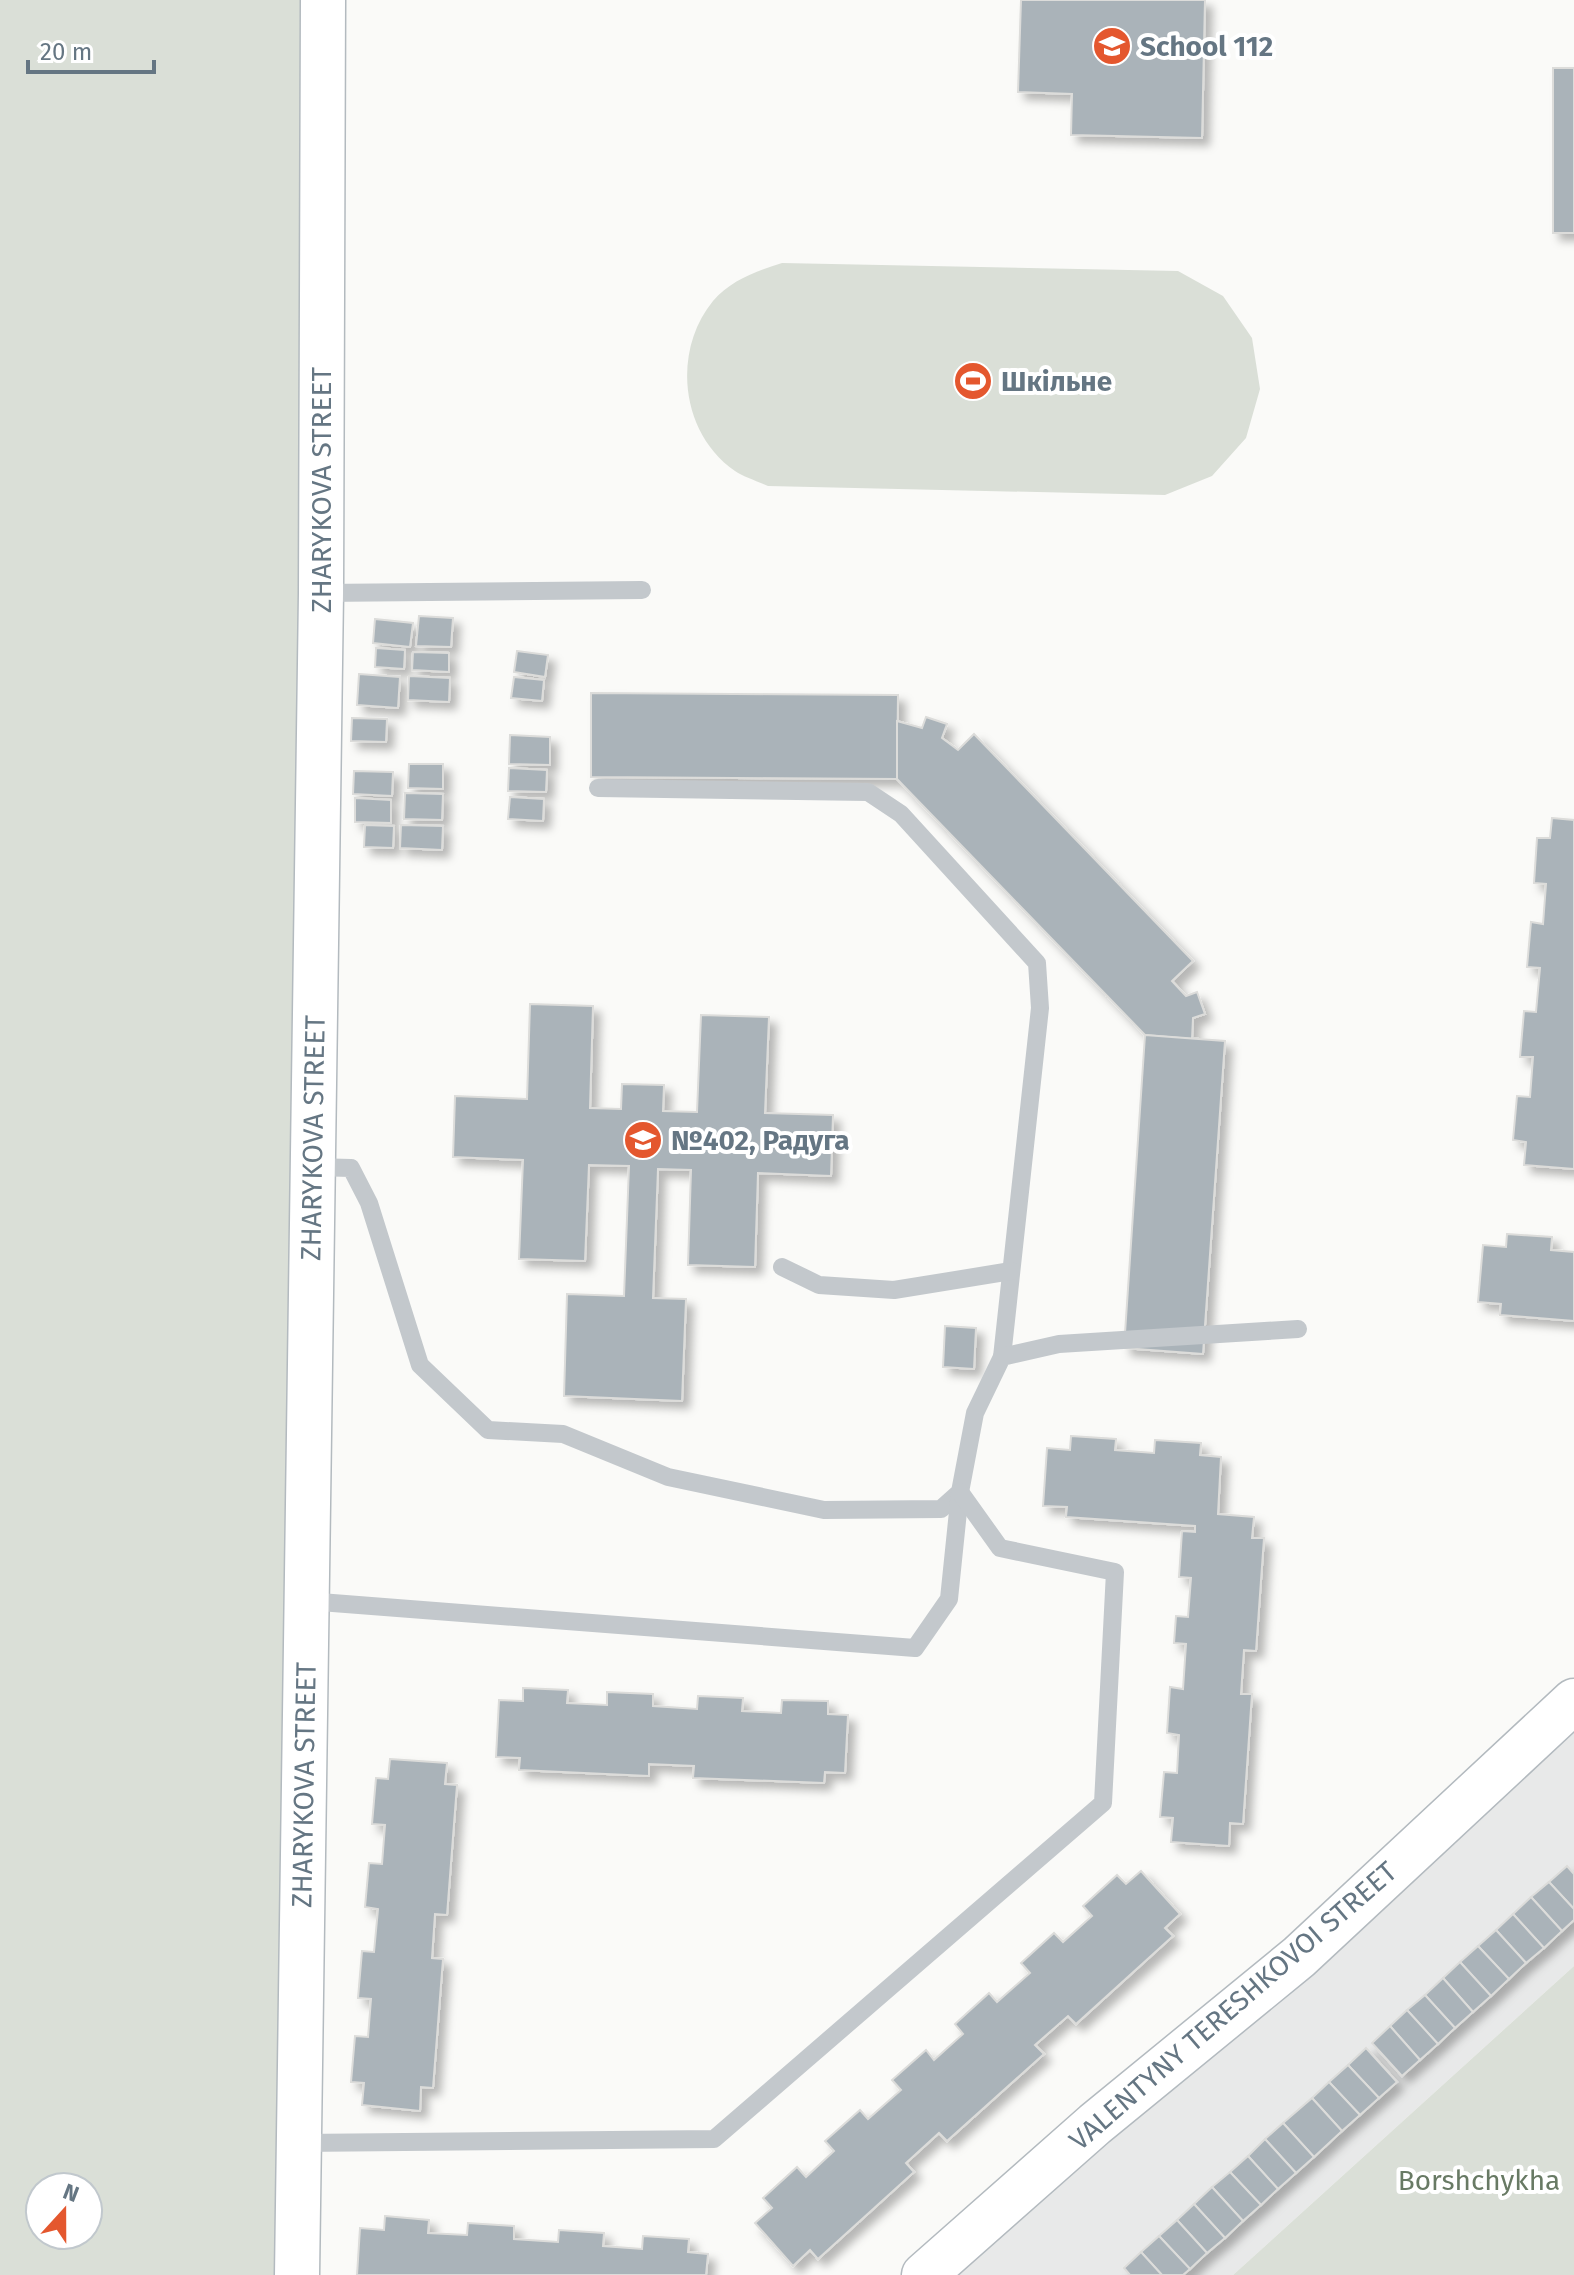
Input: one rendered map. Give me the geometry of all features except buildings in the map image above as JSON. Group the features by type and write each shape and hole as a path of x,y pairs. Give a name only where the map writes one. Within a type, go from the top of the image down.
{"street":[{"name":"ZHARYKOVA STREET","path":"297,2275 321,593 323,0"},
{"name":"VALENTYNY TERESHKOVOI STREET","path":"924,2275 1095,2124 1299,1957 1574,1701"}],"lane":[{"path":"321,593 642,590"},
{"path":"306,1601 915,1648 949,1599 960,1492 975,1413 1002,1357 1040,1008 1037,963 901,814 868,792 598,788"},
{"path":"313,1167 351,1168 369,1203 420,1365 488,1430 563,1434 668,1477 824,1510 941,1509 960,1492"},
{"path":"782,1267 819,1285 894,1290 1011,1271"},
{"path":"1002,1357 1059,1344 1298,1329"},
{"path":"299,2143 714,2139 1103,1803 1115,1572 1000,1548 960,1492"}],"shaded area":[{"path":"1574,1727 1574,1966 1233,2275 924,2275"}],"green space":[{"path":"0,0 323,0 297,2275 0,2275"},
{"name":"Шкільне","path":"782,263 1178,271 1223,296 1252,338 1260,389 1246,438 1212,476 1165,495 768,486 735,471 717,455 703,435 693,414 687,367 691,343 713,301 736,282"},
{"name":"Borshchykha","path":"1574,1966 1574,2275 1233,2275"}],"place":[{"name":"School 112","path":"1112,46"},
{"name":"Шкільне","path":"973,381"},
{"name":"№402, Радуга","path":"643,1140"}]}
